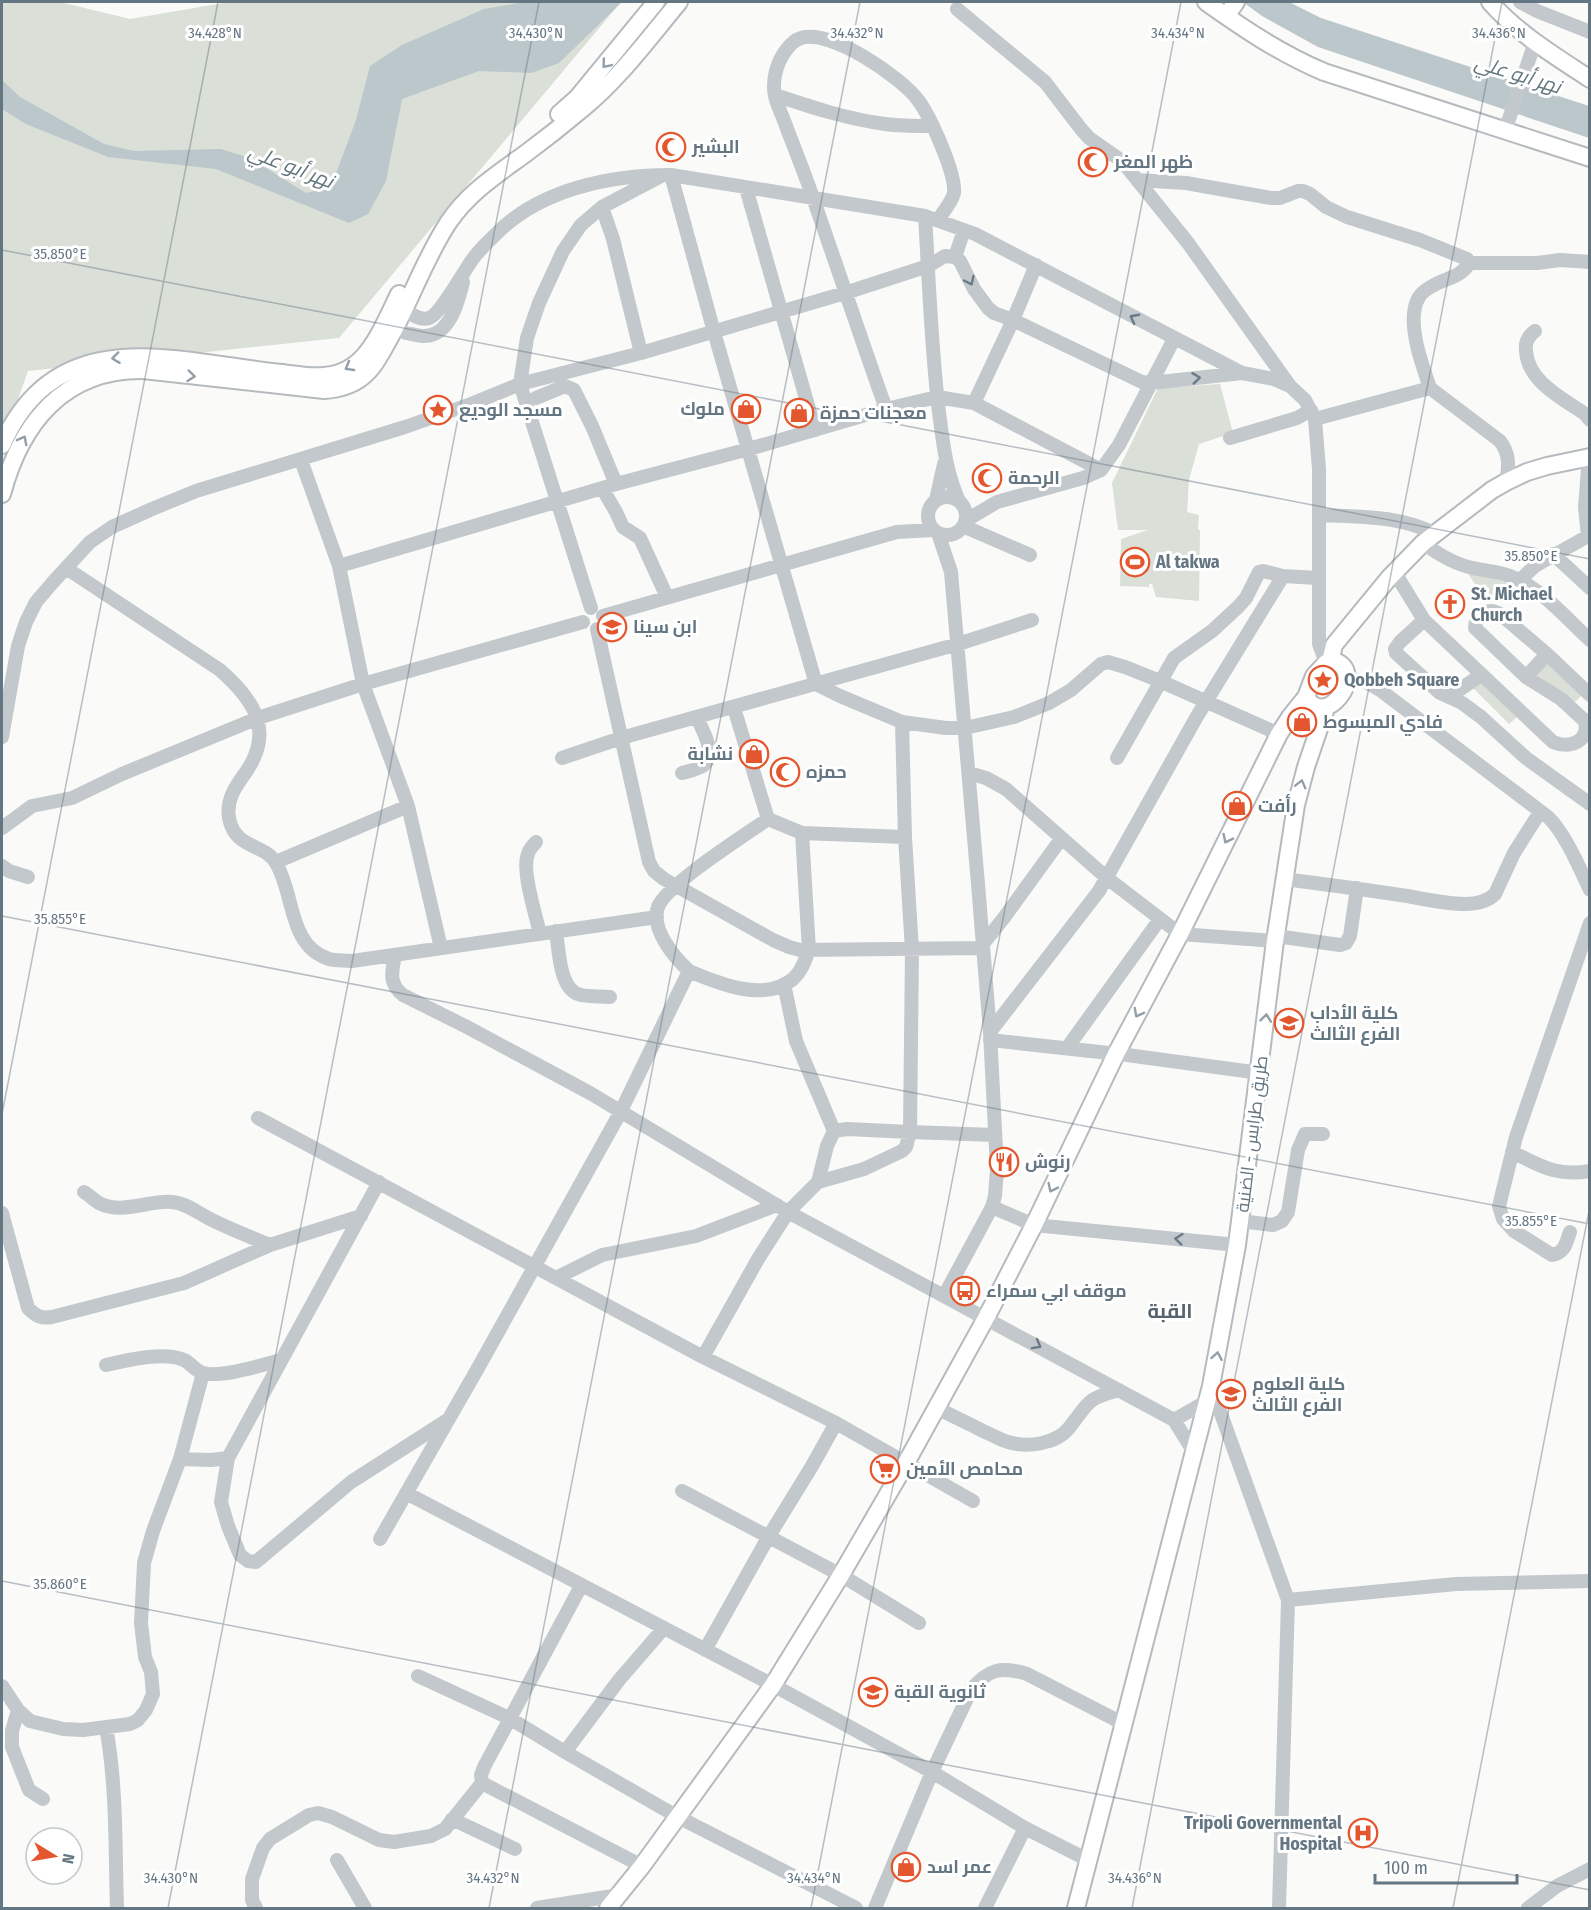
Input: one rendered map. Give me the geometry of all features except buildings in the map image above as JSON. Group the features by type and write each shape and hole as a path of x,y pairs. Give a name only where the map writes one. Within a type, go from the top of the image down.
{"main road":[{"path":"2,445 11,424 24,406 64,373 92,362 136,356 156,357 321,376 335,375 352,368 361,360 388,324 422,245 441,216 467,184 538,132 577,98 656,2"},
{"path":"620,72 634,47 668,2"},
{"path":"2,494 7,473 27,432 59,397 76,384 95,377 136,370 324,390 352,384 364,376 378,359 430,253 466,200 488,180 584,108 620,72 679,2"},
{"path":"1206,2 1264,42 1306,64 1341,78 1508,122 1590,158"},
{"path":"1490,2 1535,42 1590,79"},
{"path":"1229,4 1290,45 1328,62 1590,147"},
{"path":"608,1908 642,1866 773,1685 841,1575 906,1463 1034,1225 1116,1054 1180,934 1279,734 1306,697 1314,676 1328,663 1334,645 1359,613 1429,539 1492,490 1527,472 1589,457"},
{"path":"1306,697 1311,704 1322,708 1331,706 1336,699 1348,678 1347,673 1344,666 1337,662 1328,663"},
{"name":"طريق طرابس - الضنية","path":"1076,1908 1209,1393 1238,1245 1275,939 1296,805 1326,708"}],"street":[{"path":"1520,2 1590,32"},
{"path":"957,9 1045,82 1089,138 1122,161 1188,243 1290,386 1305,400 1313,414 1319,469 1319,644 1320,651 1328,663"},
{"path":"886,409 775,95 775,74 778,63 785,51 801,38 835,42 871,61 898,79 919,101 947,161 954,183 954,194 932,218 928,266 933,355 946,459 950,480 965,511 951,572 990,1036 997,1169 992,1206 944,1296"},
{"path":"1508,122 1535,42"},
{"path":"775,95 857,119 887,124 932,126"},
{"path":"404,309 421,318 431,317 437,313 467,268 496,233 517,215 532,207 558,195 590,185 629,177 667,175 881,207 932,218 964,230 1036,265 1242,373 1274,379 1290,386"},
{"path":"583,622 590,629 597,629 602,625 520,384 527,338 550,279 573,236 589,217 602,207 667,175"},
{"path":"667,175 816,684 902,722 946,728 965,728 1014,717 1049,703 1071,690 1105,662 1125,667 1160,681 1279,734"},
{"path":"1137,180 1186,183 1271,198 1280,198 1298,191 1303,192 1347,217 1420,240 1467,259 1469,263"},
{"path":"746,188 815,430"},
{"path":"602,207 613,239 641,353"},
{"path":"955,256 964,230"},
{"path":"2,737 18,646 36,602 90,542 112,527 196,491 301,460 471,404 520,384 714,333 928,266 945,256 955,256 960,261 974,289 994,313 1131,377 1151,384 1242,373"},
{"path":"1469,263 1590,261"},
{"path":"1469,263 1461,273 1420,295 1415,307 1416,340 1430,388 1500,441 1505,448 1509,465 1506,482"},
{"path":"974,403 1036,265"},
{"path":"406,333 421,336 432,335 443,328 460,294 467,268"},
{"path":"1535,331 1530,335 1525,349 1530,368 1541,382 1590,420"},
{"path":"897,532 943,497 960,502 998,502 1083,478 1101,470 1119,445 1174,339"},
{"path":"536,398 565,386 574,390 592,426 616,512 623,527 640,538 667,597"},
{"path":"1230,438 1313,414 1430,388"},
{"path":"339,566 609,487 886,409 937,397 974,403 1101,470"},
{"path":"1520,580 1534,566 1553,554 1589,537 1586,507 1589,457"},
{"path":"946,459 928,518 936,532 951,572"},
{"path":"301,460 339,566 363,684 408,806 441,948"},
{"path":"583,622 585,612 597,612 667,597 897,532 936,532 949,535 998,502"},
{"path":"1318,515 1390,518 1410,523 1453,562 1498,572 1520,580 1537,592 1590,640"},
{"path":"963,526 1030,555"},
{"path":"1553,554 1590,588"},
{"path":"66,568 220,670 244,693 258,718 259,736 248,770 233,789 229,817 233,829 244,842 268,854 276,862 300,936 309,948 330,959 352,961 657,917"},
{"path":"1117,758 1174,658 1212,631 1238,607 1246,598 1258,572 1318,578"},
{"path":"1395,573 1424,620 1546,735 1559,744 1569,744 1582,737 1585,721 1562,699 1526,677 1475,628 1479,616 1488,611 1497,612 1547,654 1590,695"},
{"path":"990,1036 1107,879 1178,750 1283,576"},
{"path":"562,758 621,738 958,644 1032,620"},
{"path":"1424,620 1400,642 1395,649 1396,653 1440,693 1481,717 1526,758 1590,804"},
{"path":"2,828 32,806 72,798 122,774 258,718 363,684 583,622"},
{"path":"597,629 649,862 654,871 664,879 773,940 800,950 912,950 983,946 1061,839"},
{"path":"1526,677 1547,654"},
{"path":"1449,697 1481,675"},
{"path":"1348,678 1366,682 1380,690 1553,821 1585,866 1590,890"},
{"path":"1578,714 1590,702"},
{"path":"734,708 768,819"},
{"path":"682,773 706,763 710,754 706,737 697,717"},
{"path":"556,1278 602,1255 696,1236 783,1208 818,1182 864,1169 897,1155 906,1147 910,1132 912,950 905,837 902,722"},
{"path":"969,773 986,778 1006,789 1107,879 1180,934 1343,945 1350,936 1357,888"},
{"path":"276,862 408,806"},
{"path":"1284,879 1444,902 1464,904 1483,902 1495,894 1515,853 1540,812"},
{"path":"768,819 802,833 905,837"},
{"path":"768,819 676,885 657,908 663,940 676,959 688,971 720,983 755,990 766,990 794,978 809,950 802,833"},
{"path":"536,842 528,852 526,875 540,934"},
{"path":"2,866 9,871 28,877"},
{"path":"1068,1048 1160,919"},
{"path":"1570,1232 1563,1251 1552,1255 1514,1231 1503,1219 1499,1206 1512,1152 1590,923"},
{"path":"556,932 565,982 572,991 579,995 610,997"},
{"path":"395,955 392,978 395,989 403,995 590,1093 620,1113 783,1208 1174,1420 1194,1454"},
{"path":"380,1539 620,1113 688,971"},
{"path":"784,984 796,1041 834,1131 827,1146 818,1182"},
{"path":"990,1036 1260,1073"},
{"path":"258,1118 703,1358 836,1423 973,1501"},
{"path":"834,1131 847,1129 995,1135"},
{"path":"1240,1221 1273,1225 1282,1221 1288,1212 1298,1150 1305,1134 1323,1134"},
{"path":"1512,1152 1555,1171 1569,1174 1590,1171"},
{"path":"378,1182 228,1458 221,1502 240,1555 248,1561 256,1562 351,1482 450,1418"},
{"path":"84,1192 100,1203 111,1207 128,1208 142,1204 172,1202 180,1204 228,1228 270,1245"},
{"path":"992,1206 1034,1225 1238,1245"},
{"path":"703,1358 758,1259 783,1208"},
{"path":"2,1213 28,1308 35,1316 43,1318 184,1283 270,1245 361,1216"},
{"path":"106,1365 157,1356 186,1360 203,1373 216,1374 281,1360"},
{"path":"2,1686 18,1710 30,1721 54,1728 83,1730 130,1724 138,1720 151,1702 153,1694 151,1672 145,1657 141,1623 144,1563 153,1531 180,1459 203,1373"},
{"path":"937,1408 1007,1442 1032,1444 1056,1438 1068,1430 1090,1401 1100,1395 1119,1390"},
{"path":"1174,1420 1209,1393 1288,1600 1279,1908"},
{"path":"705,1650 836,1423"},
{"path":"180,1459 211,1461 228,1458"},
{"path":"682,1491 841,1575 919,1623"},
{"path":"406,1493 773,1685 933,1772 1025,1828 1088,1860"},
{"path":"1288,1600 1456,1584 1590,1581"},
{"path":"256,1908 252,1900 252,1879 262,1848 270,1839 309,1815 318,1813 332,1817 379,1840 394,1842 431,1836 445,1829 482,1783 481,1775 484,1767 581,1586"},
{"path":"565,1752 619,1680 664,1628"},
{"path":"875,1908 933,1772 971,1690 980,1678 996,1670 1011,1669 1027,1674 1124,1724"},
{"path":"418,1676 509,1718 678,1817 855,1908"},
{"path":"18,1710 12,1731 12,1747 29,1790 43,1799"},
{"path":"106,1727 114,1793 117,1908"},
{"path":"482,1783 642,1866"},
{"path":"452,1819 515,1848"},
{"path":"985,1908 1025,1828"},
{"path":"337,1860 365,1908"},
{"path":"1528,1908 1557,1886 1590,1869"},
{"path":"537,1908 619,1895"}],"shaded area":[{"path":"2,2 60,2 130,19 229,2 621,2 339,338 28,371 2,443"},
{"path":"525,2 622,2 559,63 531,73 479,71 402,99 386,181 368,214 349,223 216,169 108,157 26,124 2,109 2,80 20,97 104,144 134,151 221,149 250,158 306,193 331,187 356,120 370,66 402,45 484,9"},
{"path":"1243,2 1289,2 1321,18 1589,106 1589,138 1318,47 1262,16"},
{"path":"1220,384 1233,433 1199,444 1189,480 1187,512 1199,515 1199,601 1156,597 1152,584 1149,584 1149,587 1120,586 1121,539 1148,530 1118,530 1112,483 1158,388"},
{"path":"1464,568 1514,585 1502,597 1494,595 1485,598"},
{"path":"1548,658 1585,692 1575,702 1534,673"},
{"path":"1482,679 1519,715 1509,724 1473,688"}],"place":[{"name":"البشير","path":"671,147"},
{"name":"ظهر المغر","path":"1093,162"},
{"name":"ملوك","path":"746,409"},
{"name":"مسجد الوديع","path":"438,410"},
{"name":"معجنات حمزة","path":"799,413"},
{"name":"الرحمة","path":"987,478"},
{"name":"Al takwa","path":"1135,562"},
{"name":"St. Michael Church","path":"1450,604"},
{"name":"ابن سينا","path":"612,627"},
{"name":"Qobbeh Square","path":"1323,680"},
{"name":"فادي المبسوط","path":"1302,722"},
{"name":"نشابة","path":"754,754"},
{"name":"حمزه","path":"785,772"},
{"name":"رأفت","path":"1237,806"},
{"name":"كلية الأداب الفرع الثالث","path":"1289,1023"},
{"name":"رنوش","path":"1004,1162"},
{"name":"موقف ابي سمراء","path":"965,1291"},
{"name":"كلية العلوم الفرع الثالث","path":"1231,1394"},
{"name":"محامص الأمين","path":"885,1469"},
{"name":"ثانوية القبة","path":"873,1692"},
{"name":"Tripoli Governmental Hospital","path":"1363,1833"},
{"name":"عمر اسد","path":"906,1867"}],"district":[{"name":"القبة","path":"1170,1311"}],"water label":[{"name":"نهر أبو علي","path":"1518,74"},
{"name":"نهر أبو علي","path":"291,166"}]}
